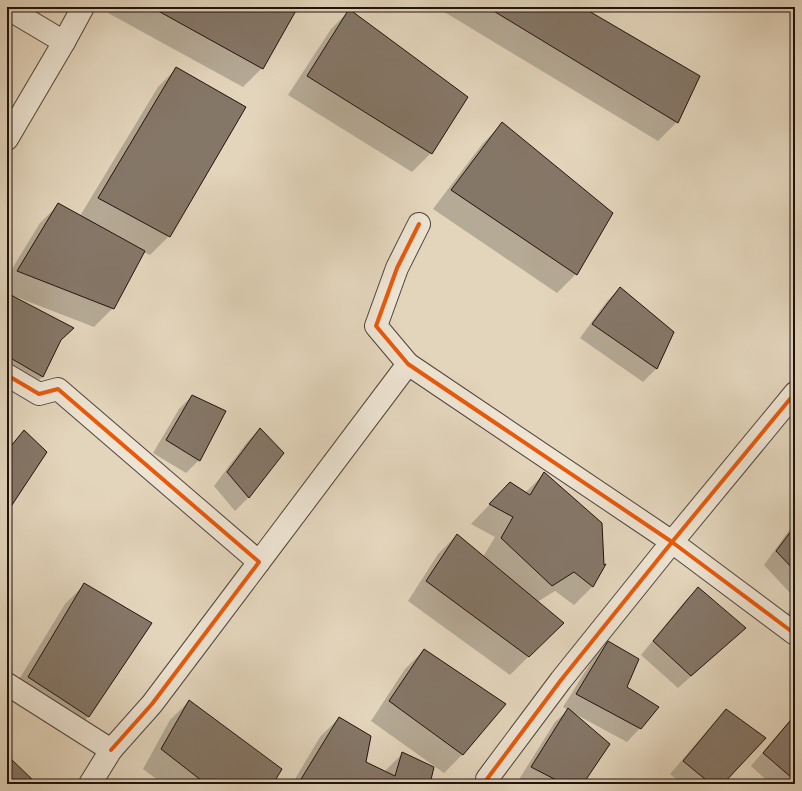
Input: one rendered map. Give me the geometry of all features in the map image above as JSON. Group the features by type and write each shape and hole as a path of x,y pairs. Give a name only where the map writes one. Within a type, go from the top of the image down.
{"street":[{"path":"7,139 83,7"},
{"path":"7,8 64,42"},
{"path":"420,224 397,268 376,326 408,364 672,542 795,634"},
{"path":"90,784 111,750 152,704 408,364"},
{"path":"7,375 39,394 58,389 259,562"},
{"path":"488,782 561,680 795,393"},
{"path":"7,684 111,750"}],"building":[{"path":"151,7 298,7 263,69"},
{"path":"487,7 582,7 700,76 678,123"},
{"path":"349,9 468,97 432,154 307,76"},
{"path":"176,67 246,107 170,237 98,198"},
{"path":"502,122 613,213 577,275 451,190"},
{"path":"58,203 145,251 114,309 17,271"},
{"path":"620,287 674,332 657,369 592,324"},
{"path":"7,293 74,328 61,340 43,377 7,356"},
{"path":"192,395 226,411 200,461 166,440"},
{"path":"260,428 284,453 249,498 227,472"},
{"path":"24,430 47,452 10,508 7,506 7,451"},
{"path":"544,472 602,523 604,565 606,564 593,587 574,572 552,586 501,538 513,517 489,504 510,482 530,495"},
{"path":"795,526 795,571 776,551"},
{"path":"457,534 564,623 529,657 426,581"},
{"path":"84,583 152,623 89,717 28,677"},
{"path":"698,587 746,628 691,676 653,641"},
{"path":"608,641 639,659 627,687 659,707 641,729 576,694"},
{"path":"424,649 506,704 463,755 389,701"},
{"path":"189,700 282,769 273,784 206,784 161,749"},
{"path":"568,708 610,744 583,784 564,784 531,767"},
{"path":"726,709 766,738 723,784 711,784 683,761"},
{"path":"795,715 795,774 792,778 763,753"},
{"path":"339,717 371,736 366,762 395,776 402,752 434,767 430,784 298,784"},
{"path":"11,759 37,784 7,784 7,765"}],"cycle path":[{"path":"419,224 397,268 376,326 408,364 672,542 795,634"},
{"path":"7,375 39,394 58,389 259,562 152,704 111,750"},
{"path":"487,779 561,680 795,393"}]}
